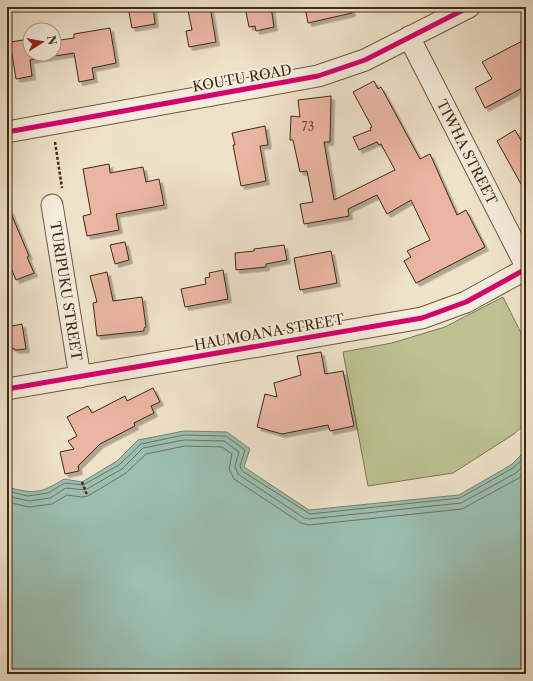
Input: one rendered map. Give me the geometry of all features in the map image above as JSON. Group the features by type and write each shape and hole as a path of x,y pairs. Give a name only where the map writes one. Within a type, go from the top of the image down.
{"street":[{"name":"KOUTU ROAD","path":"7,132 318,76 365,60 468,7"},
{"name":"TIWHA STREET","path":"409,37 526,266"},
{"name":"TURIPUKU STREET","path":"52,205 80,377"},
{"name":"HAUMOANA STREET","path":"7,389 422,318 466,302 526,269"}],"path":[{"path":"52,124 63,187 52,205"},
{"path":"82,482 88,495"}],"shaded area":[{"path":"503,297 526,343 526,423 514,434 453,473 368,486 343,352 392,343 445,327"}],"water":[{"path":"184,431 227,432 250,449 244,467 309,510 459,495 511,465 526,450 526,674 7,674 7,487 31,492 49,488 64,479 82,482 117,461 138,440"}],"building":[{"path":"128,7 153,7 155,24 132,28"},
{"path":"210,7 216,42 189,47 186,31 192,30 188,10"},
{"path":"245,7 271,7 274,27 256,31 255,26 249,27"},
{"path":"305,7 351,7 352,13 308,23"},
{"path":"110,28 116,63 92,68 94,79 79,82 74,53 62,55 62,40 74,38 74,34"},
{"path":"526,39 526,86 485,108 475,88 492,79 482,62"},
{"path":"22,40 22,62 30,62 32,76 16,79 10,42"},
{"path":"374,81 378,89 381,87 420,159 430,154 457,215 466,210 485,247 416,283 404,261 411,257 407,251 430,240 411,200 387,214 377,195 348,209 349,216 304,224 300,204 313,202 307,171 300,172 293,140 290,140 291,116 300,117 298,100 331,96 330,142 324,142 334,200 395,170 381,144 379,145 377,142 359,150 353,137 371,130 370,128 372,127 353,92"},
{"path":"265,126 268,145 260,146 266,181 241,186 232,133"},
{"path":"515,130 526,149 526,193 497,141"},
{"path":"109,164 110,173 143,167 146,182 159,179 164,205 116,214 119,230 87,236 83,216 91,214 83,169"},
{"path":"7,204 29,256 27,257 34,273 16,280 7,258"},
{"path":"125,242 129,260 115,264 110,245"},
{"path":"284,245 287,260 266,264 266,267 236,270 235,253"},
{"path":"331,251 337,283 300,290 294,258"},
{"path":"223,270 228,299 185,307 181,289 206,284 205,278 210,277 209,273"},
{"path":"107,272 113,301 142,297 146,327 144,328 144,331 97,336 93,303 97,302 90,276"},
{"path":"22,324 26,349 16,350 7,345 7,327"},
{"path":"321,352 325,374 343,371 354,426 330,431 328,425 282,434 257,427 265,394 277,397 274,383 301,375 297,356"},
{"path":"153,388 160,402 151,406 154,413 134,423 135,426 100,444 78,466 79,471 65,474 60,452 74,449 68,441 77,436 67,417 88,406 92,413 125,396 127,401"}],"cycle path":[{"path":"7,132 318,76 365,60 469,7"},
{"path":"7,389 422,318 466,302 526,269"}]}
